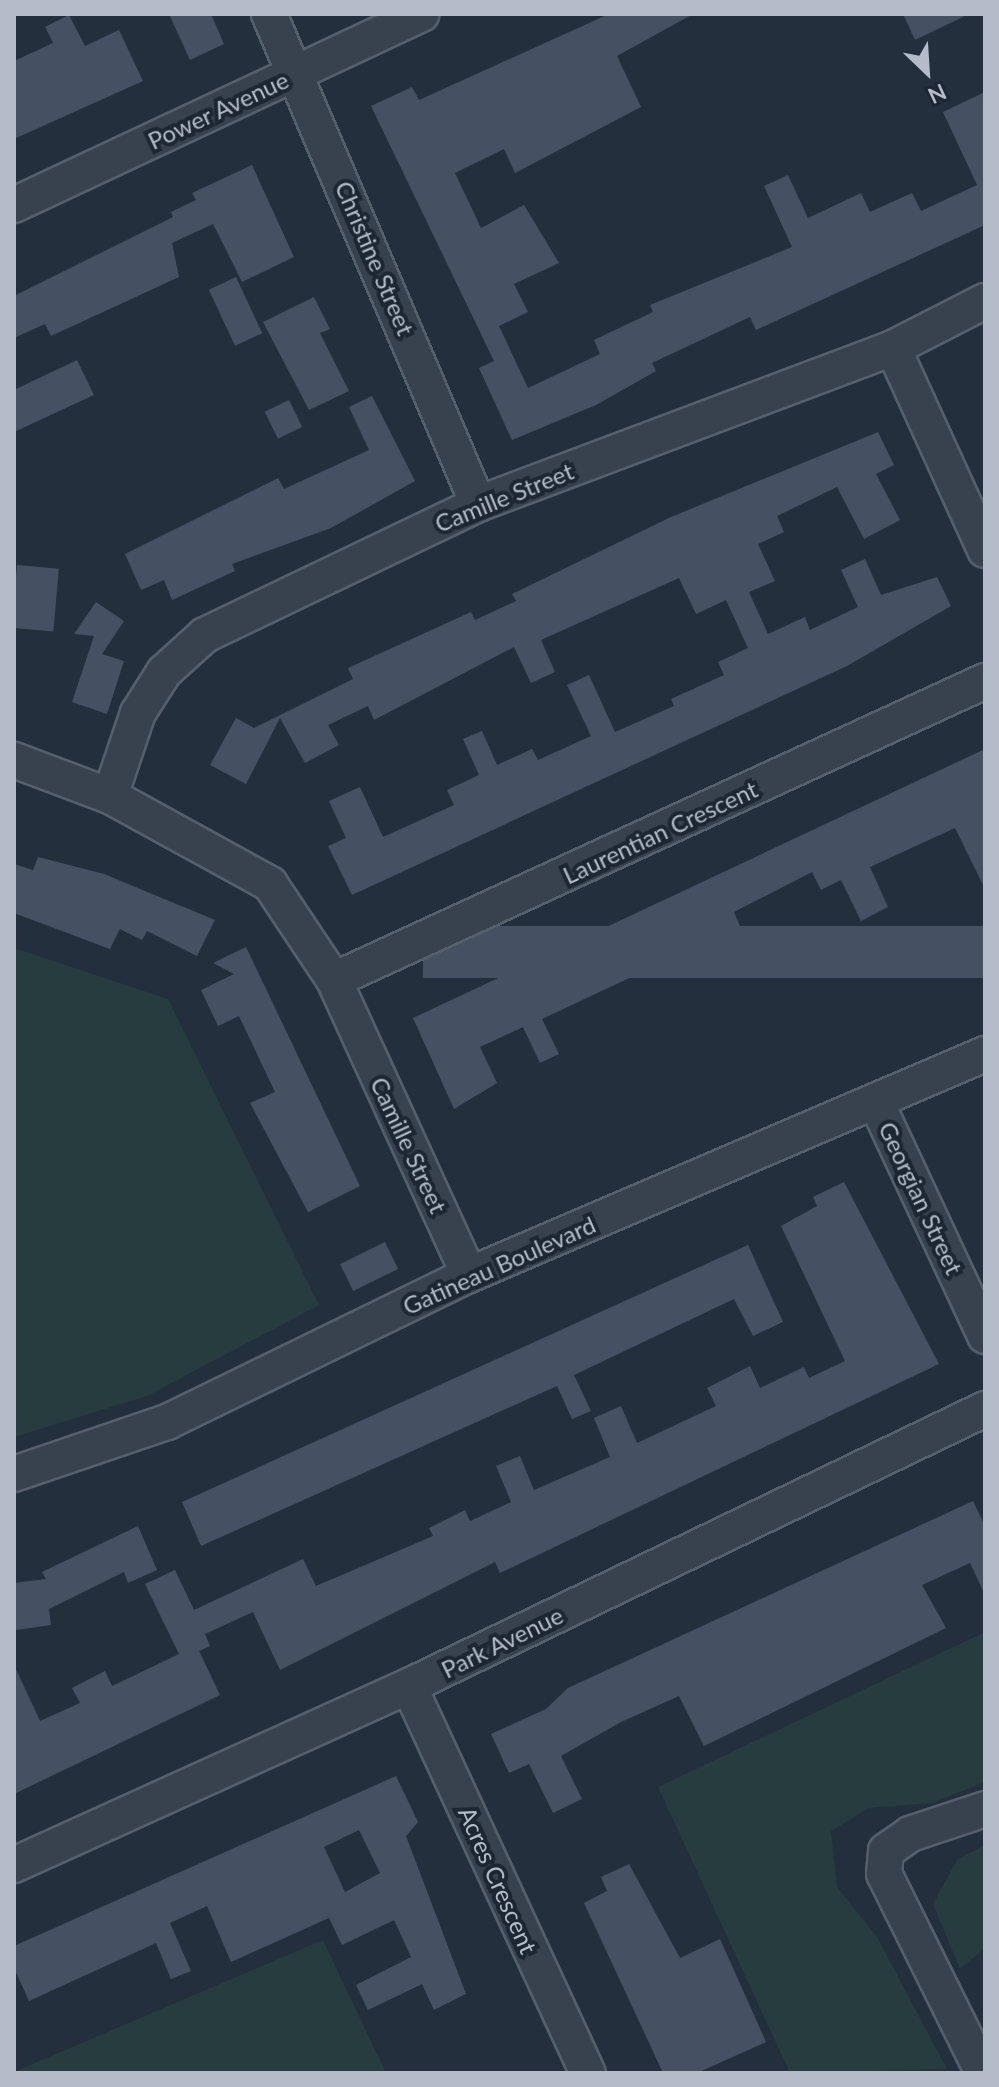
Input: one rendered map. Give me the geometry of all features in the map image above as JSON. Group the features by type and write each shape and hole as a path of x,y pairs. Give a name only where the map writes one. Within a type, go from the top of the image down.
{"street":[{"name":"Christine Street","path":"269,14 297,73 478,504"},
{"name":"Power Avenue","path":"14,205 422,14"},
{"name":"Camille Street","path":"110,796 138,713 164,672 205,635 478,504 893,348 985,301"},
{"path":"893,348 985,550"},
{"name":"Laurentian Crescent","path":"334,980 985,681"},
{"name":"Camille Street","path":"14,760 110,796 270,884 334,980 469,1275"},
{"name":"Gatineau Boulevard","path":"14,1474 167,1422 469,1275 877,1104 985,1054"},
{"name":"Georgian Street","path":"877,1104 985,1336"},
{"name":"Park Avenue","path":"14,1865 409,1686 985,1409"},
{"name":"Acres Crescent","path":"409,1686 588,2073"},
{"path":"983,2073 884,1874 886,1851 910,1834 985,1809"}],"green space":[{"path":"14,948 168,999 319,1305 147,1396 14,1437"},
{"path":"985,1632 985,1782 932,1803 869,1808 831,1831 837,1887 877,1937 947,2069 790,2073 658,1787"},
{"path":"985,1845 985,1948 960,1969 933,1904 957,1860"},
{"path":"323,1940 386,2073 14,2073 14,2072"}],"building":[{"path":"169,14 211,14 224,44 190,60"},
{"path":"609,14 693,14 617,56 641,107 515,173 504,149 455,173 481,228 524,205 559,263 514,284 528,312 499,326 528,388 600,354 594,340 653,312 650,305 792,247 764,186 788,175 808,218 861,193 870,212 912,193 921,211 977,185 943,112 985,92 985,225 756,330 750,317 652,363 656,371 596,405 512,440 479,368 494,361 371,106 412,87 419,100"},
{"path":"903,14 969,14 915,40"},
{"path":"69,15 85,46 119,30 143,81 14,139 14,61 53,43 45,27"},
{"path":"252,165 294,257 242,282 213,224 172,243 179,277 51,336 45,324 14,338 14,296 173,217 171,212 196,200 192,193"},
{"path":"236,277 262,333 235,346 209,290"},
{"path":"314,297 330,329 320,333 349,391 309,410 263,322"},
{"path":"77,360 94,395 14,432 14,390"},
{"path":"372,396 415,481 331,528 232,564 235,571 172,600 164,580 141,590 125,554 278,478 284,489 369,450 349,407"},
{"path":"289,400 302,427 278,439 265,412"},
{"path":"878,432 894,465 876,474 900,520 864,539 837,487 777,516 784,532 758,544 775,581 749,592 768,634 805,617 810,630 858,607 841,570 865,559 881,595 937,577 951,606 847,666 352,895 328,846 346,838 329,801 360,787 383,837 454,805 447,790 479,775 463,739 482,731 497,765 532,749 538,760 591,736 567,685 589,675 615,732 674,706 671,699 724,675 718,662 748,648 726,600 696,614 679,578 541,640 555,672 531,683 514,647 374,720 368,706 328,725 339,745 305,763 280,718 246,784 210,765 236,718 254,728 353,679 348,668 471,612 475,620 516,601 512,594 671,517"},
{"path":"17,565 59,569 53,631 14,628"},
{"path":"96,602 124,621 102,654 124,661 107,714 72,702 94,636 74,634"},
{"path":"985,749 985,889 955,828 870,867 888,907 861,921 841,880 821,890 812,872 734,912 740,926 542,1019 559,1054 540,1063 523,1027 480,1047 497,1083 454,1109 413,1018"},
{"path":"38,857 104,874 215,920 197,956 147,931 142,940 120,929 110,949 14,913 14,864 33,870"},
{"path":"423,926 985,926 985,978 423,978"},
{"path":"246,947 360,1186 308,1212 250,1103 275,1092 239,1016 218,1026 201,990 234,974 213,963"},
{"path":"844,1182 939,1364 500,1573 495,1562 280,1670 253,1612 205,1634 210,1646 199,1651 220,1695 14,1794 14,1665 40,1721 80,1703 72,1688 105,1671 112,1686 179,1654 145,1584 175,1570 194,1610 303,1559 316,1586 433,1536 429,1528 465,1510 470,1521 511,1502 496,1466 520,1456 534,1490 610,1457 594,1418 621,1406 637,1443 716,1406 707,1388 750,1366 760,1388 804,1367 809,1378 845,1361 781,1226 817,1206 813,1197"},
{"path":"385,1242 398,1269 353,1291 340,1264"},
{"path":"748,1245 783,1322 753,1336 734,1299 574,1375 591,1411 572,1419 557,1386 201,1546 182,1502"},
{"path":"973,1501 985,1526 985,1595 970,1563 922,1585 946,1628 704,1746 679,1696 621,1722 561,1756 582,1799 553,1813 529,1764 509,1773 491,1734 546,1709 568,1688"},
{"path":"138,1526 157,1570 128,1583 124,1572 49,1609 51,1625 16,1630 14,1583 46,1579 42,1572"},
{"path":"396,1776 418,1822 406,1836 466,1994 434,2010 422,1984 368,2010 356,1985 411,1957 394,1920 342,1945 329,1918 231,1962 207,1906 170,1923 191,1971 171,1979 156,1943 29,2001 14,1968 14,1946","holes":["359,1830 380,1873 345,1892 324,1847"]},
{"path":"629,1864 680,1958 720,1939 766,2042 697,2073 663,2073 584,1903 607,1891 601,1877"}]}
